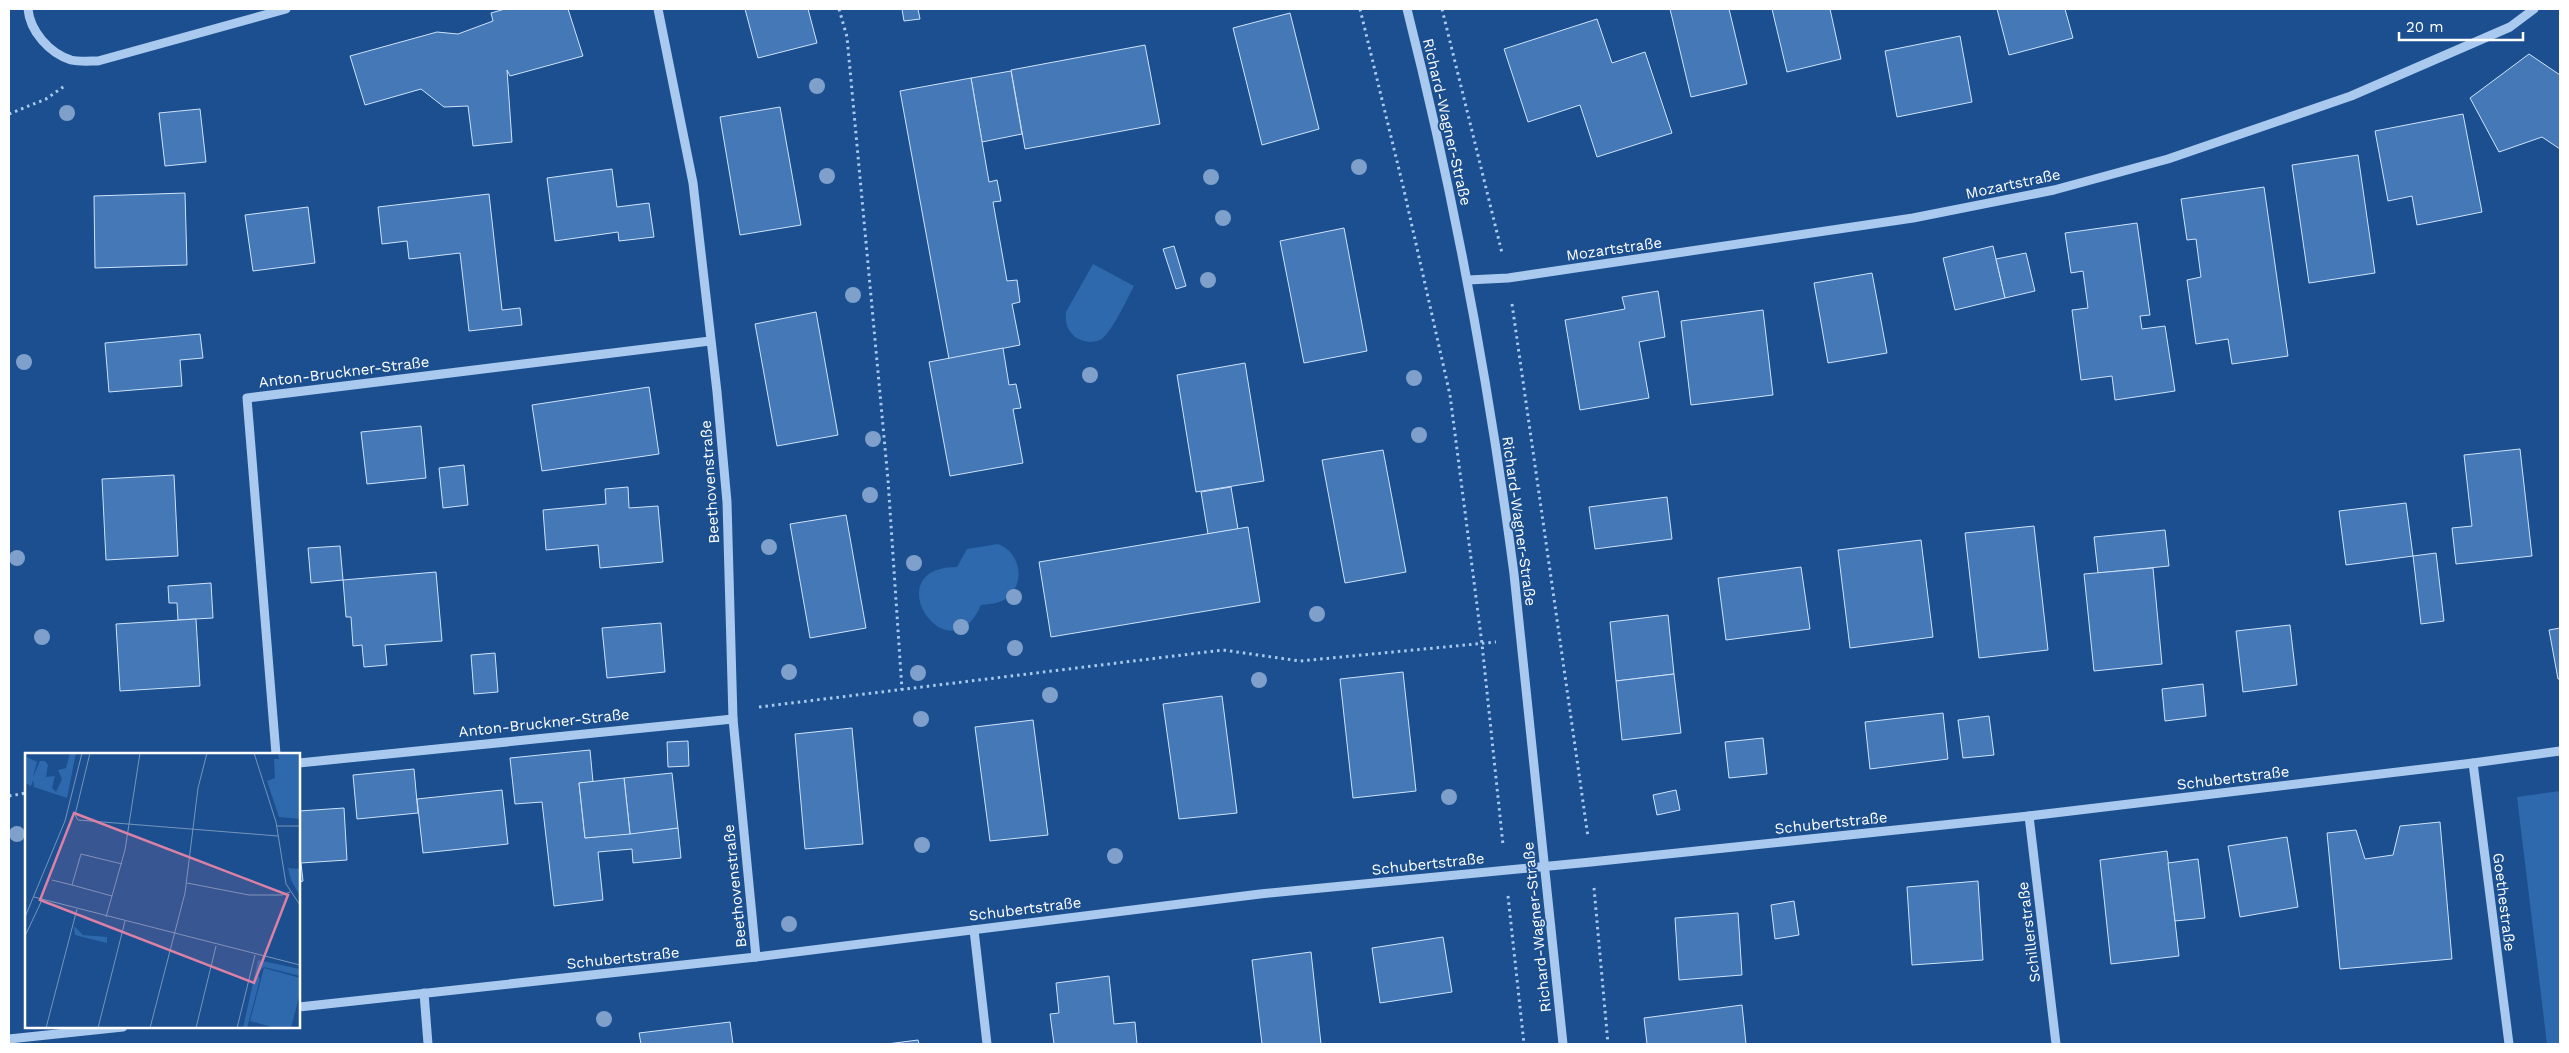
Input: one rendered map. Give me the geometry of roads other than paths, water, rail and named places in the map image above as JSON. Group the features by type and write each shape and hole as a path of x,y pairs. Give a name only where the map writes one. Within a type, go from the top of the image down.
{"street":[{"path":"28,9 29,16 41,41 71,60 98,61 286,9"},
{"name":"Beethovenstraße","path":"658,9 694,183 727,502 733,715 756,957"},
{"name":"Richard-Wagner-Straße","path":"1407,9 1468,280 1504,498 1521,640 1563,1044"},
{"name":"Mozartstraße","path":"1468,280 1508,278 1912,218 2054,190 2168,159 2351,96 2510,27 2534,9"},
{"name":"Anton-Bruckner-Straße","path":"276,753 247,398 710,341"},
{"name":"Anton-Bruckner-Straße","path":"300,763 733,715"},
{"name":"Schubertstraße","path":"300,1007 756,957 1260,894 1591,862 2029,816 2473,763 2560,750"},
{"name":"Goethestraße","path":"2473,763 2509,1044"},
{"name":"Schillerstraße","path":"2029,816 2056,1044"},
{"path":"974,930 988,1044"},
{"path":"424,993 428,1044"},
{"path":"13,1041 115,1028"}]}
